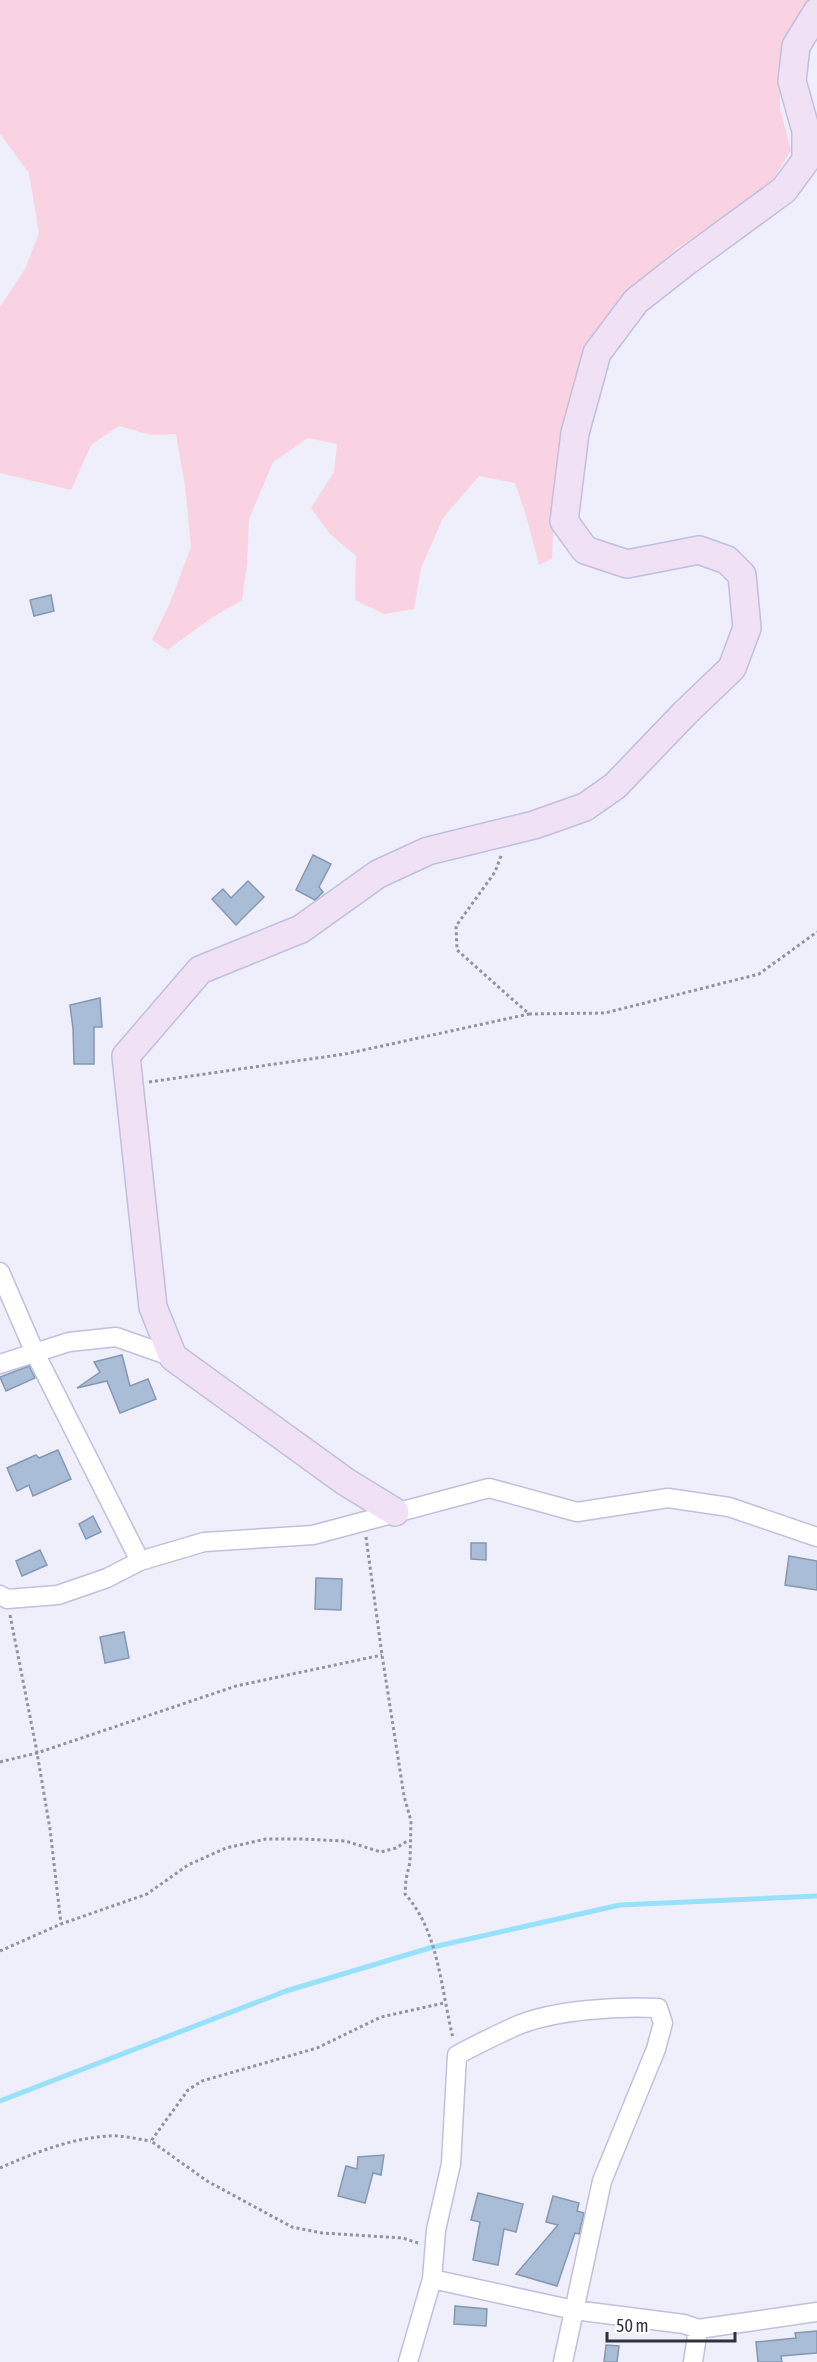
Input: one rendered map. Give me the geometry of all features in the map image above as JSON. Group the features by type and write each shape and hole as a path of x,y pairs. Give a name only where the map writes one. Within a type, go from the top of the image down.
{"street":[{"path":"173,1357 153,1307 126,1056 200,970 301,929 378,874 428,851 534,825 585,807 615,786 685,712 732,668 747,628 742,575 727,560 699,550 627,564 585,550 564,521 575,433 597,353 636,301 784,190 806,160 806,131 792,81 796,46 817,12"},
{"path":"0,1272 35,1353 140,1561"},
{"path":"0,1364 69,1342 116,1337 173,1357 346,1482 395,1512"},
{"path":"0,1581 3,1597 58,1595 107,1578 140,1561 204,1542 312,1535 489,1488 577,1512 668,1497 729,1507 817,1537"},
{"path":"408,2362 432,2279 436,2230 451,2163 457,2055 518,2025 563,2014 610,2008 658,2008 663,2023 656,2049 602,2181 563,2362"},
{"path":"432,2279 574,2310 684,2325 698,2330 817,2312"},
{"path":"693,2362 698,2330"}],"path":[{"path":"509,831 495,872 456,926 457,950 529,1014"},
{"path":"129,1085 345,1054 529,1014 605,1013 759,974 817,932"},
{"path":"364,1520 404,1796 411,1821 410,1862 405,1894 416,1906 428,1927 457,2055"},
{"path":"3,1597 38,1753 61,1924"},
{"path":"0,1762 38,1753 236,1686 382,1655"},
{"path":"0,1951 61,1924 147,1894 188,1865 226,1848 266,1839 302,1839 345,1841 381,1852 396,1848 409,1840"},
{"path":"151,2141 188,2090 202,2081 317,2048 381,2017 444,2003"},
{"path":"0,2168 32,2154 79,2140 110,2136 151,2141 207,2181 292,2227 322,2233 403,2238 435,2249"}],"shaded area":[{"path":"0,0 813,0 780,54 780,109 791,150 768,188 751,202 679,247 629,290 594,334 569,398 556,473 552,559 539,565 515,483 479,476 443,518 421,568 414,609 384,614 355,600 356,556 330,534 311,508 334,472 337,444 308,438 273,462 249,519 247,565 242,600 213,617 167,650 152,640 170,603 191,547 185,486 176,434 151,435 119,426 91,445 71,490 0,473 0,307 25,269 39,233 29,173 0,134"}],"building":[{"path":"51,595 54,611 34,616 30,600"},
{"path":"313,855 331,864 319,887 323,892 315,900 296,890"},
{"path":"248,881 264,897 236,925 212,899 223,889 231,898"},
{"path":"100,998 102,1027 94,1027 94,1064 74,1064 70,1005"},
{"path":"122,1355 130,1386 148,1379 156,1399 120,1413 107,1381 77,1388 100,1372 94,1362"},
{"path":"29,1366 35,1378 6,1391 0,1377"},
{"path":"58,1450 71,1479 33,1496 29,1485 17,1491 7,1468 36,1455 39,1458"},
{"path":"93,1516 101,1532 86,1539 79,1524"},
{"path":"471,1543 486,1543 486,1560 471,1559"},
{"path":"40,1550 47,1565 22,1576 16,1561"},
{"path":"789,1556 817,1561 817,1590 785,1585"},
{"path":"316,1578 342,1579 341,1610 315,1609"},
{"path":"124,1632 129,1658 105,1663 100,1637"},
{"path":"384,2155 381,2175 373,2173 365,2203 338,2196 346,2166 357,2169 358,2157"},
{"path":"478,2193 523,2204 516,2232 504,2229 498,2265 473,2260 480,2222 471,2220"},
{"path":"553,2196 579,2203 577,2211 584,2213 579,2234 575,2233 557,2286 516,2274 558,2225 546,2222"},
{"path":"455,2306 487,2309 486,2326 454,2324"},
{"path":"817,2331 817,2353 781,2356 782,2362 758,2362 756,2342 796,2338 795,2333"},
{"path":"606,2345 619,2346 617,2362 604,2362"}],"waterway":[{"path":"0,2101 286,1991 433,1947 620,1905 817,1896"}]}
